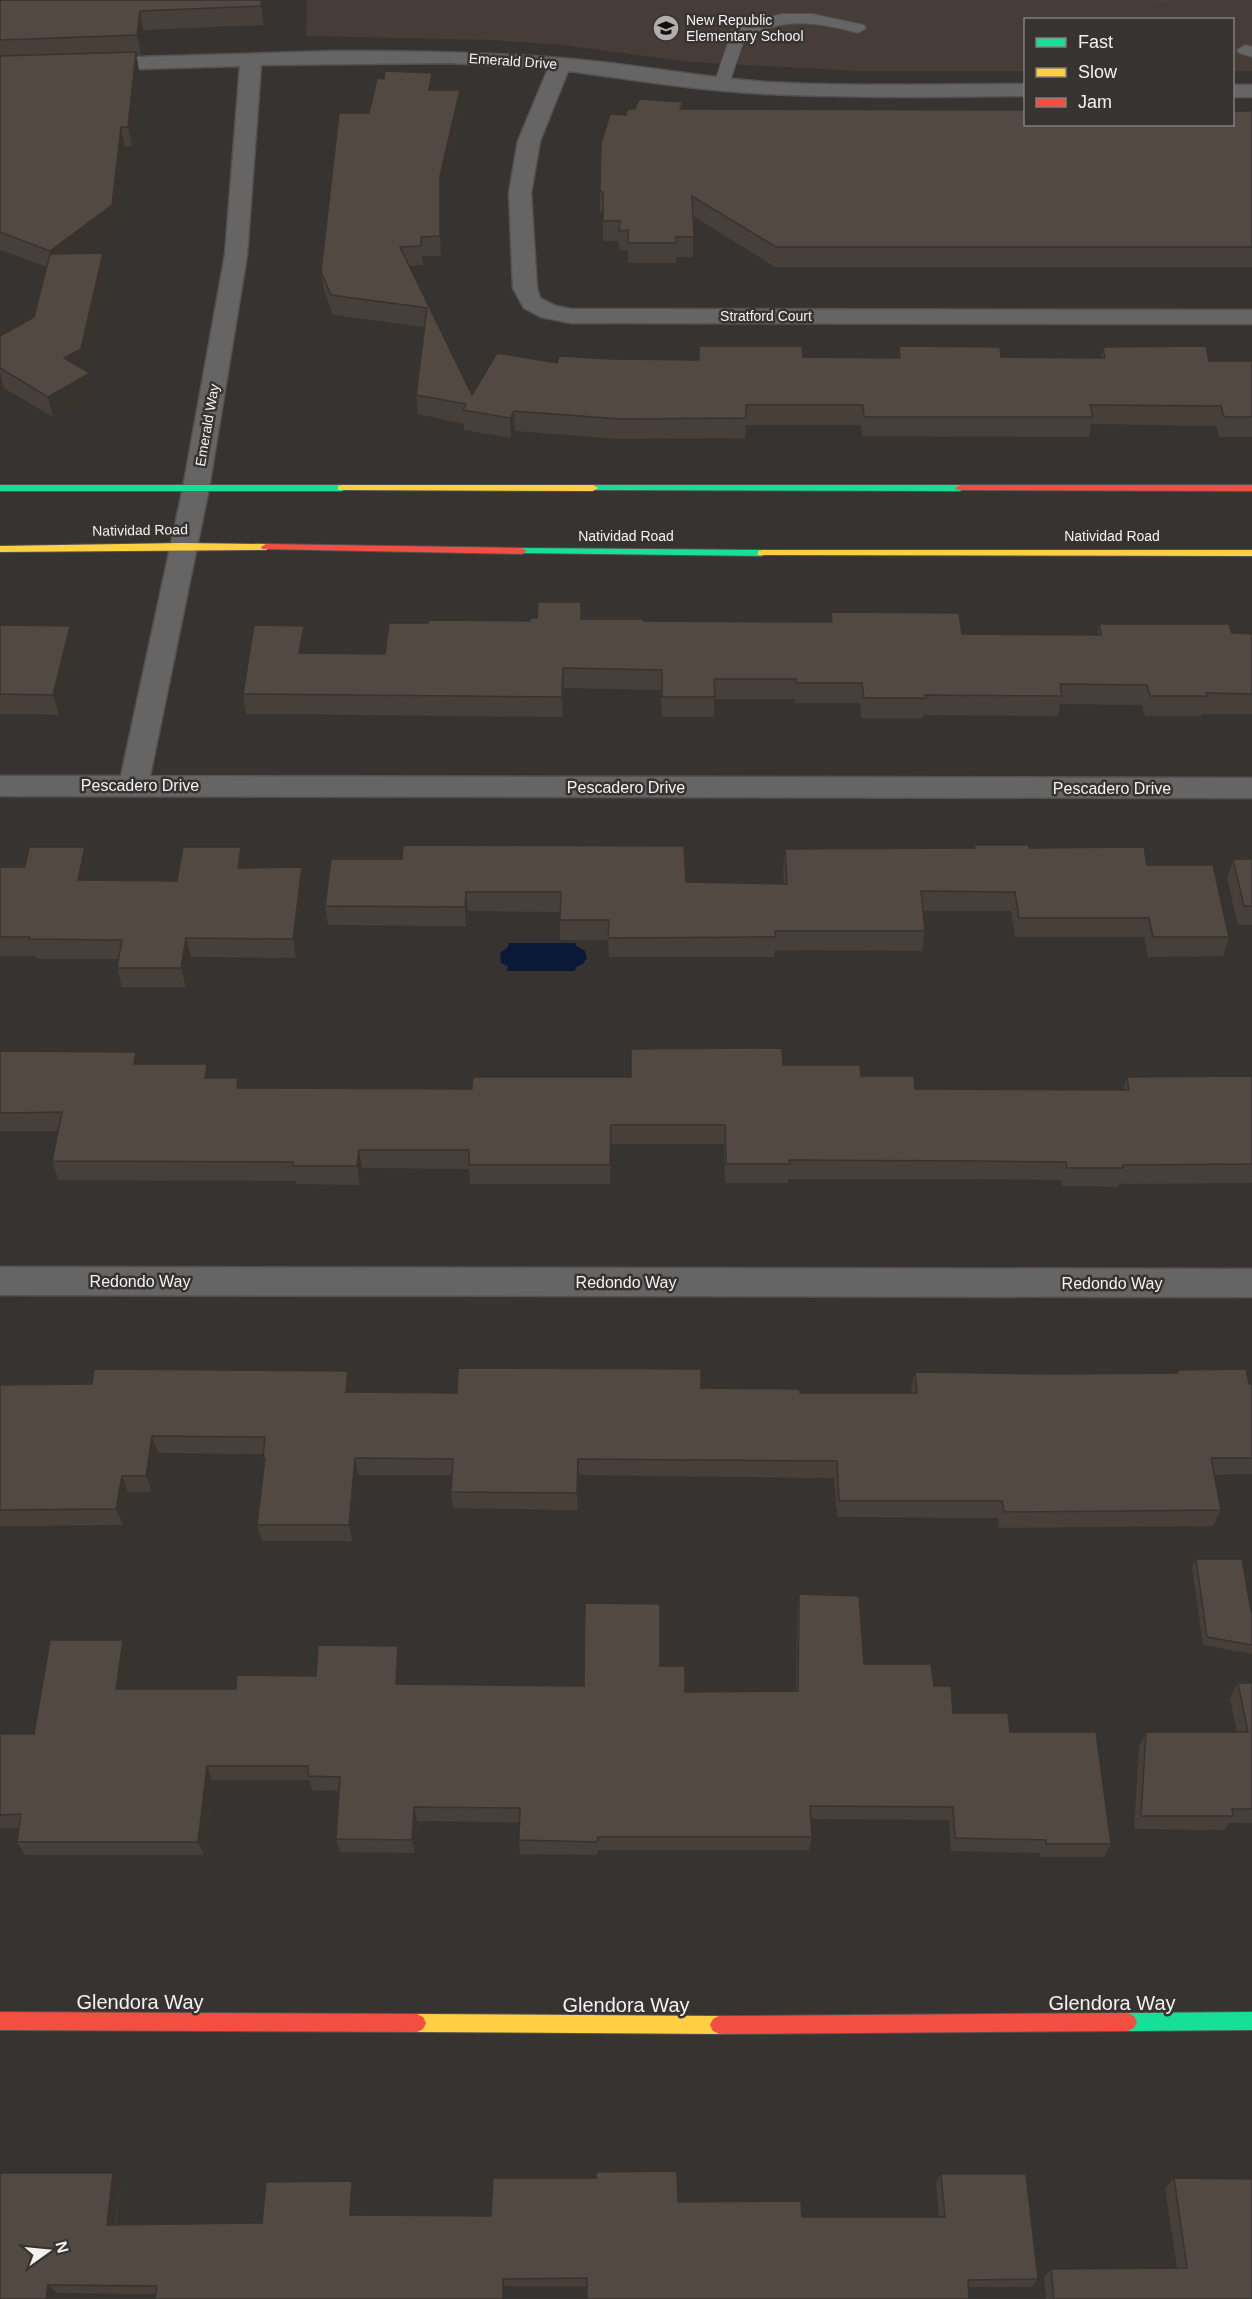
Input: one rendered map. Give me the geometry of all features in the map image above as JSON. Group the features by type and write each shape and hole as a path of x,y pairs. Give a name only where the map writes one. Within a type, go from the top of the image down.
{"main road":[{"path":"0,488 1252,488"},
{"name":"Natividad Road","path":"0,549 183,546 616,553 1252,553"},
{"name":"Glendora Way","path":"0,2021 725,2025 1252,2021"}],"street":[{"name":"Emerald Drive","path":"0,68 251,60 450,57 561,64 722,84 819,90 1024,90"},
{"name":"Emerald Way","path":"134,785 196,488 237,255 251,60"},
{"name":"Stratford Court","path":"561,64 529,141 520,193 525,288 532,303 549,312 572,316 1252,317"},
{"path":"1234,91 1252,91"},
{"name":"Pescadero Drive","path":"0,786 1252,788"},
{"name":"Redondo Way","path":"0,1281 1252,1283"}],"lane":[{"path":"722,84 738,34 758,23 785,17 826,19 858,28"}],"shaded area":[{"name":"New Republic Elementary School","path":"307,0 1252,0 1252,71 1234,71 1234,18 1024,18 1024,71 859,71 691,62 562,45 494,40 306,36"}],"water":[{"path":"509,943 575,943 585,951 587,958 583,964 576,967 575,971 507,971 508,966 501,963 500,953 508,947"}],"building":[{"path":"0,0 261,0 261,6 140,11 137,35 0,40"},
{"path":"136,52 128,127 121,127 112,205 50,251 0,232 0,56"},
{"path":"385,71 432,73 429,90 460,90 440,176 440,236 421,237 421,246 400,247 472,395 497,353 557,363 559,356 699,360 699,346 802,346 803,357 900,358 899,346 1000,347 1001,357 1105,358 1103,347 1206,346 1209,361 1252,361 1252,417 1224,417 1221,406 1090,405 1093,417 864,417 863,405 746,405 746,418 620,419 514,411 510,418 463,410 466,404 416,395 427,308 331,295 321,271 339,113 369,113 377,78 384,79"},
{"path":"639,99 683,102 680,109 1024,110 1024,126 1234,126 1234,111 1252,111 1252,247 776,247 692,196 694,237 676,237 676,243 628,243 628,230 619,231 620,221 603,221 603,192 600,192 601,144 610,114 626,115 628,109 635,109"},
{"path":"103,253 81,349 64,358 90,373 48,397 0,368 0,336 34,317 50,254"},
{"path":"538,602 581,602 581,619 643,619 643,621 832,622 831,612 959,613 962,634 1101,635 1099,624 1229,624 1232,633 1252,634 1252,694 1206,693 1207,696 1150,696 1147,685 1060,684 1062,696 925,695 926,698 864,698 862,683 796,683 796,679 714,679 715,697 662,697 662,670 563,668 562,697 243,694 254,625 304,626 299,653 385,654 389,623 428,623 429,620 530,621 530,618 537,618"},
{"path":"0,625 70,626 53,695 0,694"},
{"path":"403,845 684,846 686,882 787,884 785,849 975,848 974,845 1029,845 1029,848 1144,847 1147,865 1213,865 1229,937 1153,937 1149,918 1019,918 1015,892 921,891 925,931 775,931 776,937 608,938 609,920 560,920 561,892 466,892 465,907 325,906 331,859 402,859"},
{"path":"29,847 85,847 78,880 177,881 183,847 241,847 238,868 302,867 293,939 186,938 181,968 117,968 122,940 0,937 0,867 25,867"},
{"path":"1233,859 1252,859 1252,906 1244,906"},
{"path":"782,1048 783,1065 860,1065 861,1076 914,1076 915,1089 1129,1090 1127,1077 1252,1076 1252,1164 1067,1168 1066,1162 789,1160 790,1164 726,1164 725,1125 611,1125 610,1165 469,1165 469,1150 359,1150 357,1166 293,1166 293,1162 52,1161 62,1112 0,1113 0,1051 136,1052 134,1064 207,1064 205,1078 238,1078 237,1088 472,1089 473,1077 631,1077 631,1049"},
{"path":"458,1368 701,1369 701,1388 800,1389 800,1393 917,1393 915,1372 1178,1373 1178,1370 1246,1369 1249,1384 1252,1384 1252,1458 1211,1458 1221,1510 1004,1512 1002,1501 839,1501 837,1461 578,1459 577,1493 451,1492 453,1459 355,1458 349,1525 257,1525 265,1458 263,1458 265,1437 152,1436 146,1476 122,1476 116,1509 0,1510 0,1385 92,1384 94,1369 348,1371 346,1392 457,1393"},
{"path":"1196,1559 1242,1559 1252,1616 1252,1645 1207,1637"},
{"path":"799,1594 859,1596 864,1664 931,1664 934,1686 951,1686 953,1713 1008,1713 1010,1732 1096,1732 1111,1844 1046,1844 1046,1840 955,1838 953,1807 810,1806 812,1837 598,1837 597,1842 519,1840 520,1808 414,1807 412,1840 336,1839 340,1777 308,1776 308,1766 207,1766 198,1842 17,1842 21,1814 0,1815 0,1734 34,1734 50,1640 123,1640 116,1689 236,1689 237,1675 316,1676 318,1645 398,1646 396,1684 584,1686 585,1603 660,1604 660,1666 685,1666 685,1692 798,1691"},
{"path":"1238,1683 1252,1683 1252,1809 1232,1809 1233,1816 1141,1816 1146,1732 1248,1732"},
{"path":"677,2171 678,2202 801,2201 802,2217 945,2217 941,2174 1026,2174 1038,2279 968,2280 969,2299 587,2299 587,2278 503,2279 503,2299 155,2299 157,2286 48,2285 46,2299 0,2299 0,2173 113,2173 107,2225 262,2223 266,2182 352,2181 350,2215 491,2216 493,2178 596,2178 596,2172"},
{"path":"1174,2178 1252,2179 1252,2299 1054,2299 1051,2269 1187,2268"}],"traffic: fast":[{"path":"0,488 342,488"},
{"path":"593,488 960,488"},
{"path":"522,551 762,553"},
{"path":"1128,2022 1252,2021"}],"traffic: slow":[{"path":"342,488 593,488"},
{"path":"0,549 266,547"},
{"path":"762,553 1252,553"},
{"path":"417,2023 719,2025"}],"traffic: jam":[{"path":"960,488 1252,488"},
{"path":"266,547 522,551"},
{"path":"0,2021 417,2023"},
{"path":"719,2025 1128,2022"}],"place":[{"name":"New Republic Elementary School","path":"666,28"}]}
